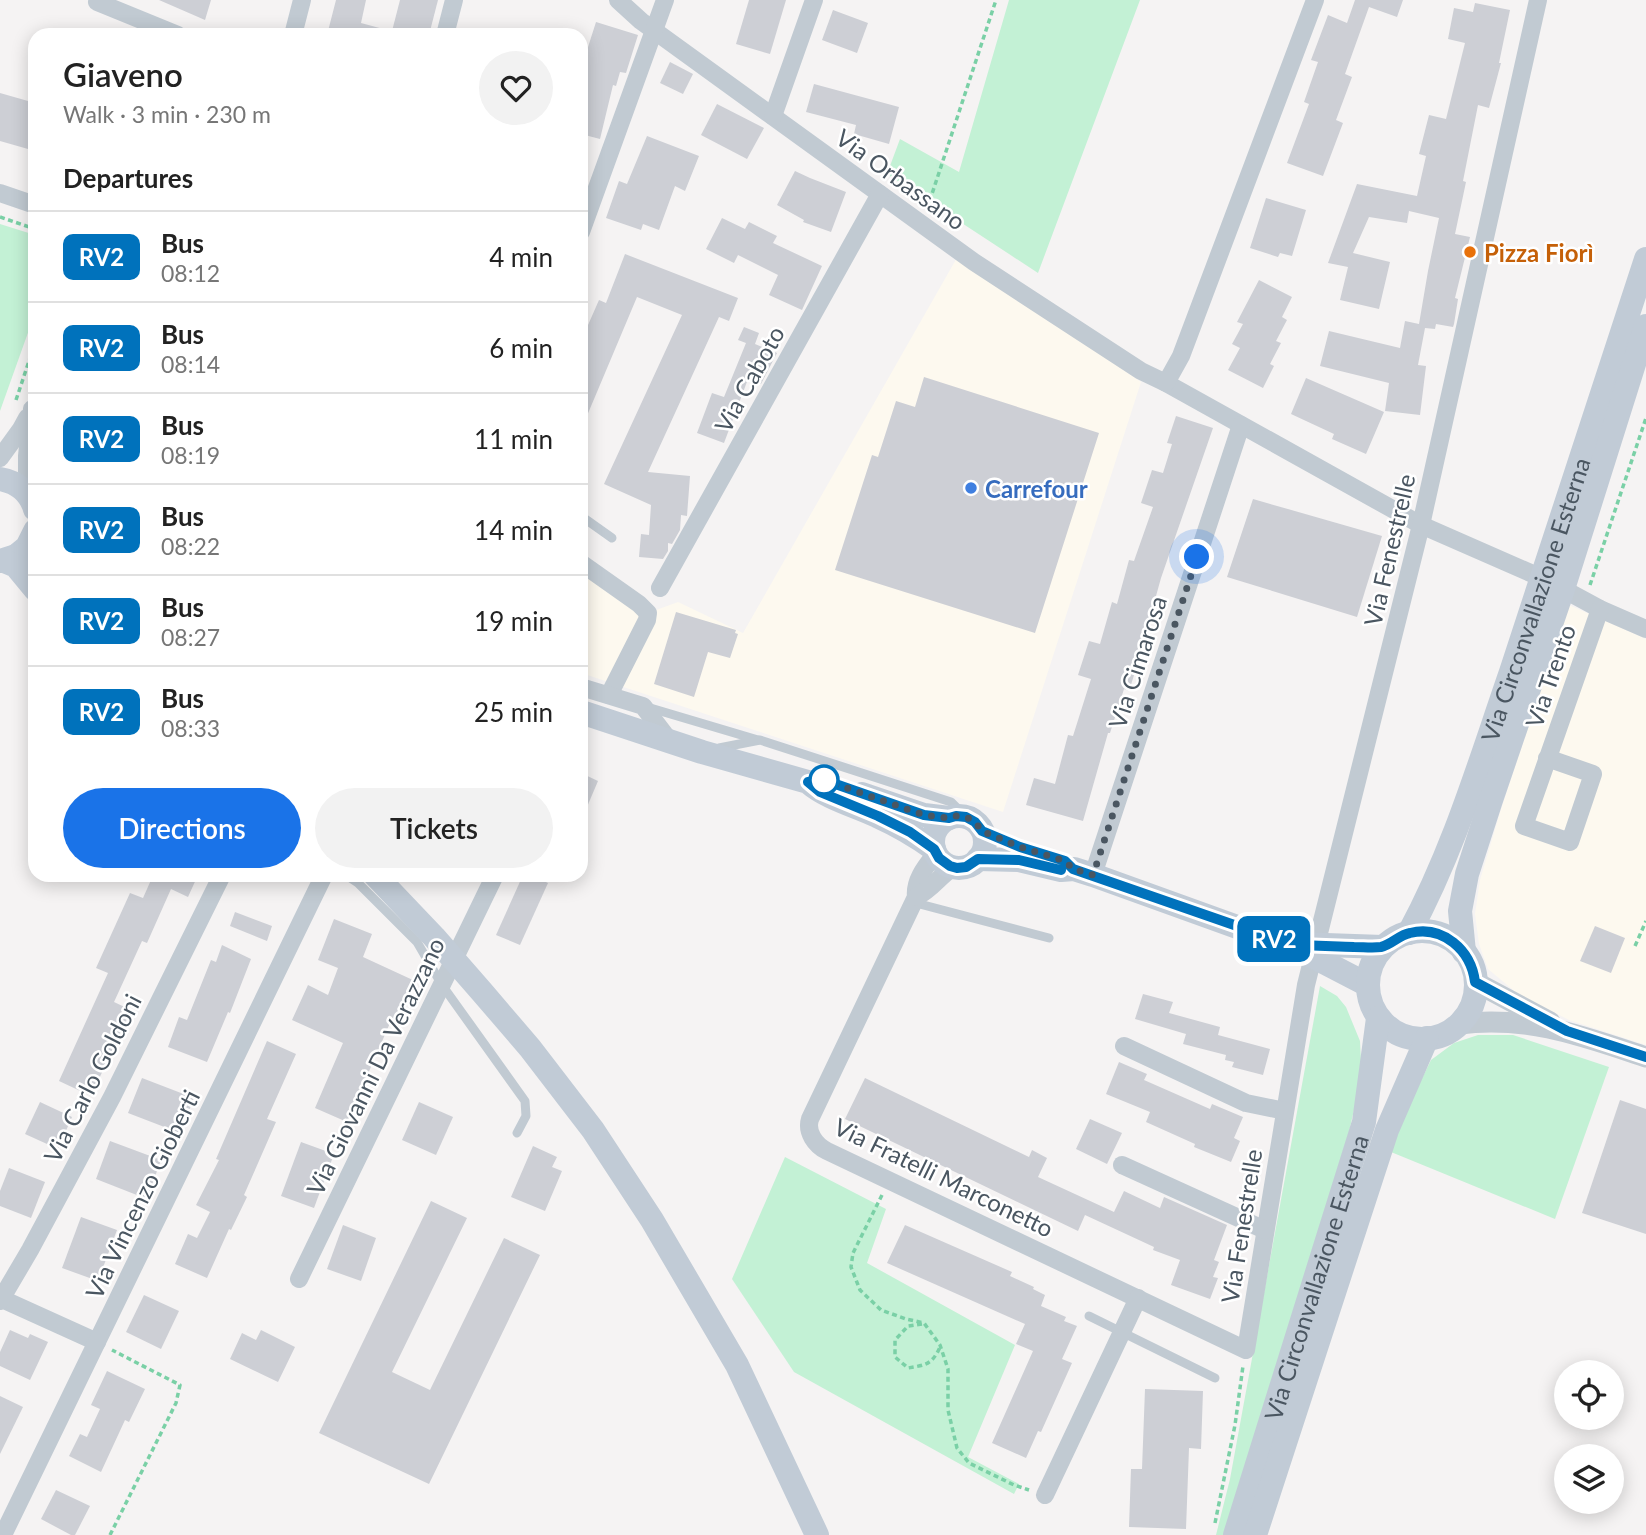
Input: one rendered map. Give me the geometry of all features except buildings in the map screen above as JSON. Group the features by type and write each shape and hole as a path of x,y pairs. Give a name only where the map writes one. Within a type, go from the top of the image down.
{"main road":[{"name":"Via Circonvallazione Esterna","path":"1475,982 1464,952 1460,911 1467,874 1495,787 1646,259"},
{"name":"Via Circonvallazione Esterna","path":"1409,933 1450,848 1553,583 1646,326"},
{"path":"0,479 15,483 28,497"},
{"path":"28,545 14,558 16,566 28,581"},
{"path":"588,714 702,752 808,782 824,780 924,815 966,822 1020,847 1065,861 1083,872 1240,928 1315,951 1367,985 1376,956 1398,937 1409,933 1438,934 1448,938 1464,952"},
{"path":"808,782 820,792 910,832 941,856 966,867 978,859 985,844 966,822 944,821 936,830 933,842 941,856"},
{"path":"978,859 1019,860 1083,872"},
{"path":"382,882 530,1048 593,1130 652,1220 737,1365 817,1535"},
{"path":"1315,951 1384,947"},
{"path":"1378,1018 1394,1032 1411,1038 1438,1036 1459,1024 1467,1014 1475,993 1475,982"},
{"name":"Via Circonvallazione Esterna","path":"1235,1535 1364,1122 1378,1018 1371,1005 1367,985"},
{"name":"Via Circonvallazione Esterna","path":"1255,1535 1387,1130 1427,1038"}],"street":[{"path":"295,28 302,0"},
{"path":"447,28 454,0"},
{"name":"Via Orbassano","path":"618,0 641,21 974,262 1141,371 1421,525 1553,583"},
{"path":"588,213 665,0"},
{"path":"773,116 814,0"},
{"path":"1166,383 1181,356 1315,0"},
{"name":"Via Fenestrelle","path":"1246,1350 1306,985 1421,525 1538,0"},
{"path":"97,2 161,28"},
{"path":"0,193 28,203"},
{"name":"Via Caboto","path":"660,588 880,194"},
{"path":"0,458 21,429 27,404"},
{"path":"27,404 28,469"},
{"name":"Via Cimarosa","path":"1083,872 1241,425"},
{"path":"588,568 648,613 647,621 609,695"},
{"name":"Via Trento","path":"1553,583 1592,605 1646,629"},
{"name":"Via Trento","path":"1547,758 1593,774 1570,842 1524,826 1592,605"},
{"path":"588,689 643,706 669,740"},
{"name":"Via Fratelli Marconetto","path":"941,856 924,868 915,888 914,899 808,1124 810,1133 821,1148 1246,1350"},
{"name":"Via Carlo Goldoni","path":"1,1300 112,1097 219,882"},
{"name":"Via Vincenzo Gioberti","path":"3,1535 321,882"},
{"name":"Via Giovanni Da Verazzano","path":"299,1279 492,882"},
{"path":"1475,982 1567,1031 1646,1058"},
{"path":"1459,1024 1489,1021 1567,1031"},
{"path":"1124,1046 1246,1103 1285,1111"},
{"path":"1122,1165 1265,1230"},
{"path":"1045,1495 1138,1298"},
{"path":"1,1300 97,1342"}],"lane":[{"path":"588,521 612,538"},
{"path":"643,706 760,740 951,802 966,822"},
{"path":"702,752 760,740"},
{"path":"356,882 417,942 442,985 526,1101 526,1116 517,1133"},
{"path":"914,899 1049,938"},
{"path":"1089,1316 1216,1378"}],"path":[{"path":"922,225 996,0"},
{"path":"0,217 28,227"},
{"path":"1592,605 1646,418"},
{"path":"1635,946 1646,921"},
{"path":"890,1181 853,1253 851,1267 860,1290 881,1310 924,1323 940,1345 948,1369 948,1410 957,1448 969,1463 1014,1485 1045,1495"},
{"path":"924,1323 908,1326 895,1340 895,1357 908,1368 927,1365 936,1357 940,1345"},
{"path":"97,1342 180,1385 176,1403 110,1535"},
{"path":"1213,1535 1233,1435 1246,1350"}],"shaded area":[{"path":"958,256 1141,382 1003,812 588,675 588,570 648,613 678,602 743,633"},
{"path":"1569,605 1646,639 1646,1045 1569,1020 1518,994 1488,969 1479,944 1475,914 1480,880"}],"green space":[{"path":"1009,0 1140,0 1038,273 887,174 900,139 959,172"},
{"path":"0,224 28,233 28,333 0,411"},
{"path":"1320,986 1337,996 1346,1007 1360,1041 1358,1092 1349,1132 1224,1535 1216,1535 1230,1479"},
{"path":"1478,1035 1513,1035 1609,1067 1555,1219 1391,1152 1407,1109 1431,1060 1454,1043"},
{"path":"785,1157 886,1209 867,1263 1015,1345 968,1457 1019,1484 1014,1494 794,1372 732,1279"}],"bus line":[{"name":"RV2","path":"1061,870 1019,860 978,859 966,867 950,866 939,858 934,849 910,832 820,792 808,782 824,780 924,815 966,817 975,822 982,831 1020,847 1065,861 1073,869 1289,944 1384,947 1409,933 1438,934 1448,938 1464,952 1475,982 1567,1031 1646,1057"}],"place":[{"name":"Pizza Fiorì","path":"1470,252"},
{"name":"Carrefour","path":"971,488"}],"route":[{"path":"824,780 924,815 966,817 975,822 982,831 1020,847 1065,861 1073,869 1093,875 1197,557"}]}
